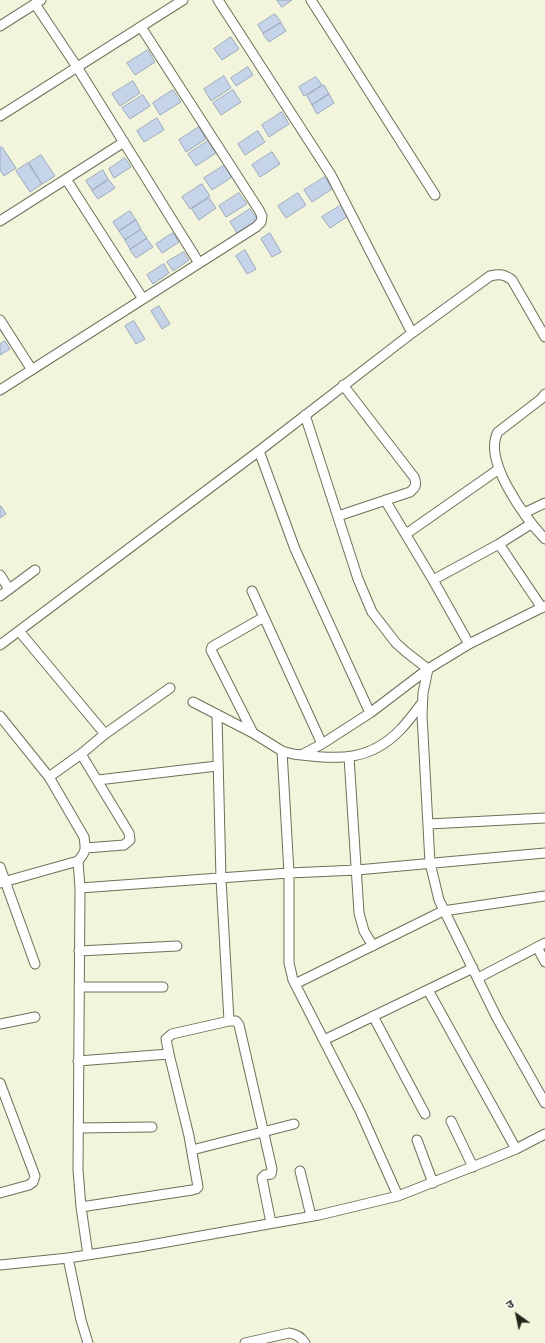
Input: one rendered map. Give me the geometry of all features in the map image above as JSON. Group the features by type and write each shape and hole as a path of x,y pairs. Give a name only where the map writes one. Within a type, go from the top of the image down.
{"street":[{"path":"0,116 183,0"},
{"path":"218,0 331,175 412,333"},
{"path":"311,0 435,195"},
{"path":"0,26 38,2 199,263"},
{"path":"0,390 256,227 261,222 262,216 141,26"},
{"path":"0,221 124,142"},
{"path":"66,179 143,299"},
{"path":"0,644 259,451 412,333 490,276 498,274 506,275 512,280 545,337"},
{"path":"0,320 32,370"},
{"path":"338,516 410,492 415,487 416,482 414,477 343,385"},
{"path":"545,394 541,399 498,432 494,438 493,445 499,470 508,488 531,524 545,540"},
{"path":"306,415 358,579 372,612 396,643 428,669"},
{"path":"259,451 295,550 370,713"},
{"path":"406,534 499,470"},
{"path":"385,500 469,644"},
{"path":"524,513 545,503"},
{"path":"433,580 499,544 531,524"},
{"path":"301,755 322,744 370,713 428,669 469,644 544,607 499,544"},
{"path":"0,596 35,570"},
{"path":"0,575 9,589"},
{"path":"252,591 322,744"},
{"path":"253,733 211,650 215,645 264,617"},
{"path":"19,631 105,734"},
{"path":"428,669 422,703 430,863 439,900 443,911 497,1018 545,1103"},
{"path":"49,777 82,754 105,734 170,688"},
{"path":"193,702 253,733 282,751 318,757 349,757 368,752 389,740 422,703"},
{"path":"217,715 221,879 229,1021"},
{"path":"0,716 49,777 84,838 86,848 83,856 78,861 3,882"},
{"path":"282,751 289,873 289,963 295,984 360,1111 398,1196"},
{"path":"82,754 128,833 130,840 124,845 86,848"},
{"path":"349,757 359,913 364,931 373,946"},
{"path":"98,780 218,766"},
{"path":"429,824 545,818"},
{"path":"80,888 289,873 357,870 545,854"},
{"path":"78,861 80,888 78,1170 81,1207 88,1255"},
{"path":"0,867 3,882 35,964"},
{"path":"295,984 443,911 545,896"},
{"path":"478,978 541,945 545,962"},
{"path":"79,951 177,946"},
{"path":"324,1040 473,968"},
{"path":"79,987 163,987"},
{"path":"428,990 516,1149"},
{"path":"373,1016 425,1114"},
{"path":"0,1024 35,1017"},
{"path":"81,1207 196,1189 198,1183 192,1150 166,1039 172,1034 229,1021 236,1021 264,1131 272,1172 263,1177 271,1223"},
{"path":"78,1061 169,1054"},
{"path":"0,1083 35,1176 34,1182 29,1185 0,1193"},
{"path":"451,1121 473,1167"},
{"path":"192,1150 294,1124"},
{"path":"78,1128 152,1128"},
{"path":"0,1265 68,1258 139,1247 311,1216 398,1196 516,1149 545,1134"},
{"path":"417,1140 433,1183"},
{"path":"300,1171 311,1216"},
{"path":"68,1258 88,1343"},
{"path":"245,1343 289,1333 300,1337 305,1343"}],"building":[{"path":"277,0 292,0 282,7"},
{"path":"275,14 281,22 263,33 258,25"},
{"path":"281,23 286,31 269,42 263,34"},
{"path":"231,37 239,49 222,60 214,49"},
{"path":"148,50 155,62 135,75 127,63"},
{"path":"248,67 253,75 236,86 231,78"},
{"path":"224,76 231,88 211,101 204,89"},
{"path":"316,77 322,85 304,96 299,87"},
{"path":"133,81 140,93 120,106 112,94"},
{"path":"324,85 329,94 312,105 307,96"},
{"path":"173,90 181,102 160,115 153,103"},
{"path":"233,90 241,102 221,115 213,103"},
{"path":"329,94 334,103 317,114 312,105"},
{"path":"143,95 150,106 130,119 122,108"},
{"path":"282,112 289,124 269,137 262,125"},
{"path":"157,118 164,130 144,142 137,131"},
{"path":"199,127 206,139 186,152 179,140"},
{"path":"258,131 265,142 245,155 238,144"},
{"path":"208,141 216,153 196,166 188,154"},
{"path":"2,147 16,168 4,176 0,170 0,148"},
{"path":"272,152 280,164 260,177 252,165"},
{"path":"41,155 55,176 42,184 29,163"},
{"path":"125,158 131,167 114,178 109,169"},
{"path":"28,163 42,184 30,192 16,171"},
{"path":"225,165 232,177 212,190 204,178"},
{"path":"103,170 108,179 92,190 86,181"},
{"path":"325,177 332,189 312,202 304,190"},
{"path":"109,180 115,188 98,199 92,191"},
{"path":"202,184 210,196 190,209 182,197"},
{"path":"239,193 247,204 226,217 219,206"},
{"path":"298,193 306,205 286,218 278,206"},
{"path":"209,198 216,208 199,220 192,209"},
{"path":"343,204 350,215 330,228 322,217"},
{"path":"250,209 258,220 237,233 230,222"},
{"path":"130,211 136,220 119,231 113,222"},
{"path":"136,220 141,229 125,240 119,231"},
{"path":"141,230 147,238 130,249 125,240"},
{"path":"173,233 179,242 162,253 156,244"},
{"path":"270,233 281,252 272,257 261,239"},
{"path":"147,239 153,247 136,258 130,250"},
{"path":"245,250 256,269 247,274 236,256"},
{"path":"184,252 189,260 173,271 167,262"},
{"path":"164,264 169,273 153,284 147,275"},
{"path":"159,306 170,324 162,329 151,311"},
{"path":"134,321 145,339 136,344 125,326"},
{"path":"5,341 10,349 0,355 0,344"},
{"path":"1,506 6,514 0,518 0,507"}]}
